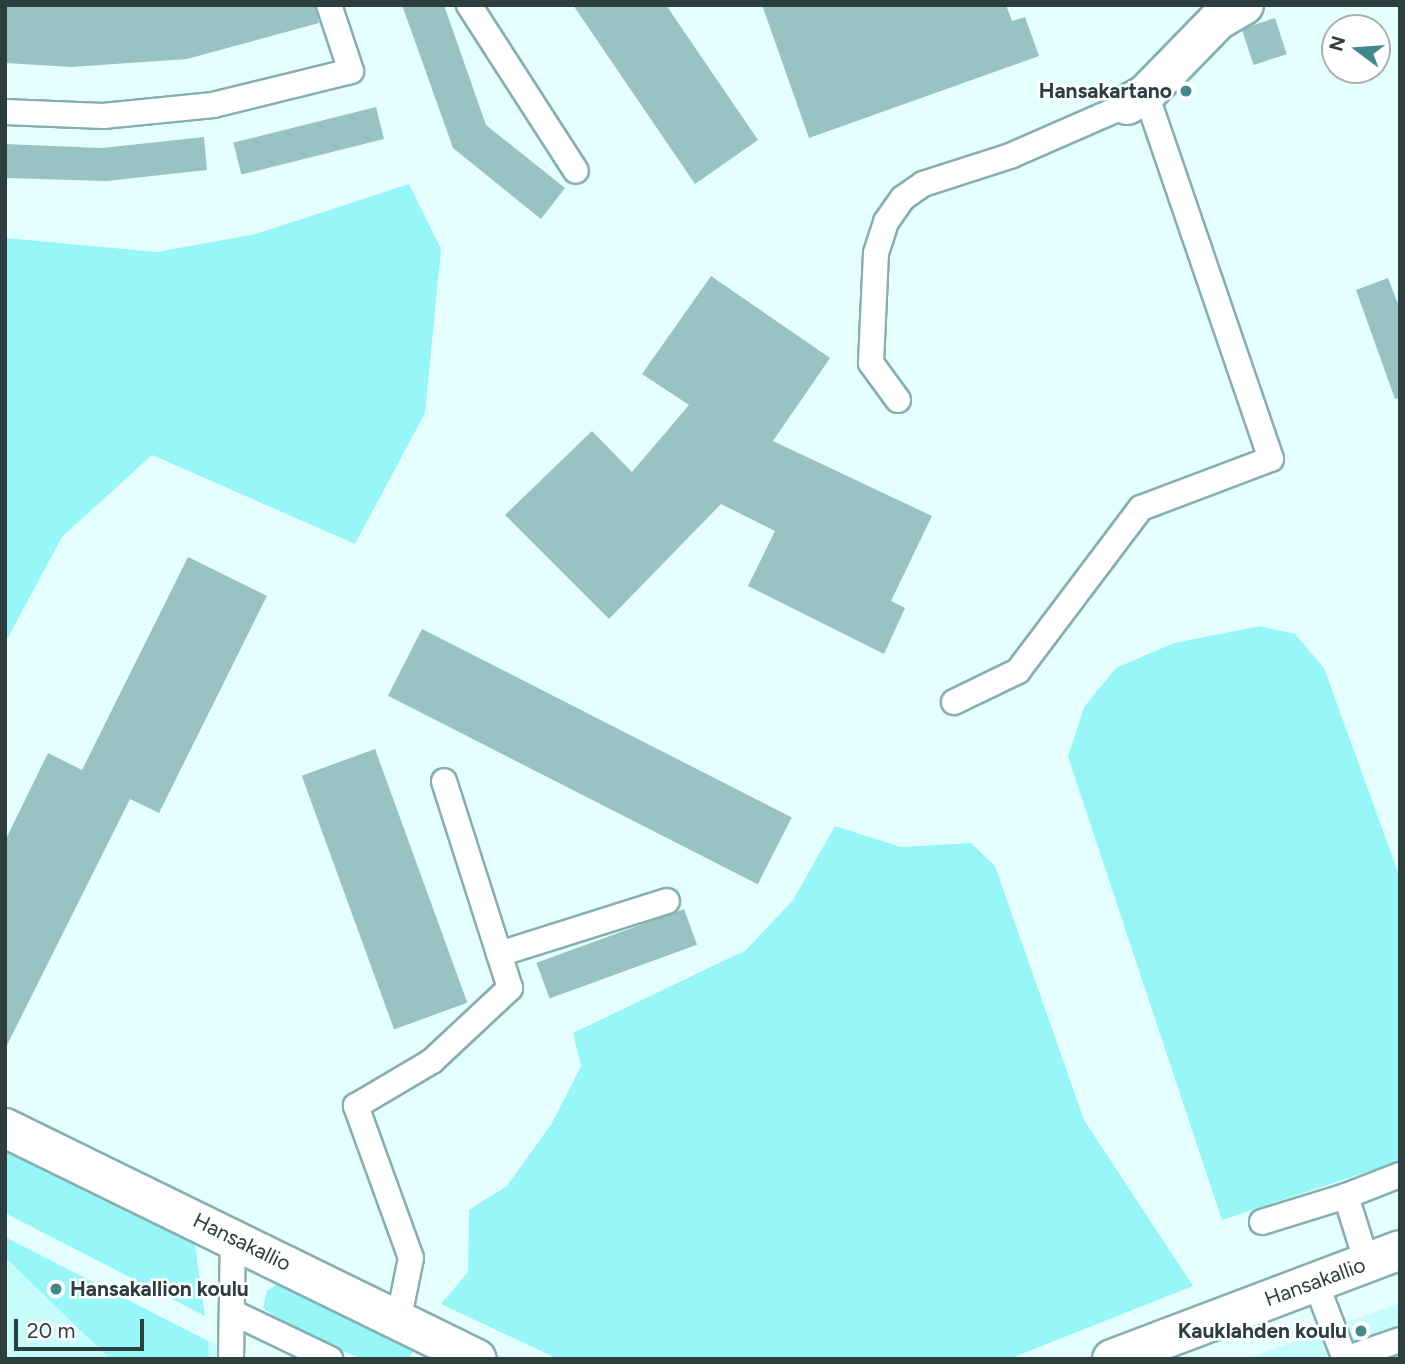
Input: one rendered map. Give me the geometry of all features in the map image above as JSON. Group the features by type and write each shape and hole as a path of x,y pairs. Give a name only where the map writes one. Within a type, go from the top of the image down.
{"street":[{"path":"1137,99 1218,20 1244,5"},
{"name":"Hansakallio","path":"5,1128 398,1317 477,1359"},
{"name":"Hansakallio","path":"1112,1359 1315,1281 1389,1261"}],"lane":[{"path":"5,112 103,116 213,105 351,71 329,5"},
{"path":"469,5 576,171"},
{"path":"898,400 871,363 876,253 886,222 903,198 923,184 1010,156 1137,99 1271,459 1141,508 1018,671 954,702"},
{"path":"398,1317 411,1258 356,1106 432,1060 510,988 444,781"},
{"path":"499,954 667,901"},
{"path":"1262,1222 1346,1196 1400,1175"},
{"path":"1346,1196 1389,1261"},
{"path":"231,1359 233,1237"},
{"path":"1315,1281 1345,1359 1400,1340"},
{"path":"232,1312 330,1359"}],"shaded area":[{"path":"409,184 441,249 425,413 355,544 152,455 62,537 5,643 5,238 157,252 256,234"},
{"path":"1260,626 1295,634 1324,668 1400,878 1400,1161 1222,1220 1068,757 1084,707 1116,668 1174,643"},
{"path":"835,826 901,847 971,843 995,866 1084,1120 1193,1286 1009,1359 558,1359 441,1304 468,1272 469,1210 507,1186 552,1123 581,1066 573,1033 746,950 793,900"},
{"path":"5,1148 194,1239 205,1316 5,1213"},
{"name":"Hansakallion koulu","path":"5,1237 208,1341 245,1359 5,1359"},
{"name":"Hansakallion koulu","path":"5,1237 208,1341 209,1359 110,1359 5,1257"},
{"path":"279,1283 415,1348 409,1359 362,1359 294,1331 263,1308 267,1291"},
{"name":"Kauklahden koulu","path":"1400,1303 1400,1359 1246,1359"}],"building":[{"path":"5,5 315,5 319,23 187,59 72,67 5,63"},
{"path":"402,5 444,5 486,125 565,188 541,219 453,148"},
{"path":"573,5 666,5 758,140 695,184"},
{"path":"762,5 1006,5 1012,21 1025,17 1039,56 809,138"},
{"path":"1275,18 1287,54 1253,65 1242,29"},
{"path":"376,107 384,139 241,175 233,143"},
{"path":"204,137 207,170 106,181 5,178 5,144 102,148"},
{"path":"711,276 830,358 773,441 932,516 891,601 905,608 884,654 748,586 775,531 721,504 609,619 505,515 592,431 632,472 689,405 642,374"},
{"path":"1388,278 1400,309 1400,398 1395,399 1356,290"},
{"path":"188,557 267,596 159,813 130,799 5,1049 5,841 48,753 82,770"},
{"path":"422,629 792,817 758,884 388,696"},
{"path":"375,749 467,1003 394,1029 302,776"},
{"path":"684,909 697,945 549,998 536,963"}],"place":[{"name":"Hansakartano","path":"1186,91"},
{"name":"Hansakallion koulu","path":"56,1289"},
{"name":"Kauklahden koulu","path":"1361,1331"}]}
